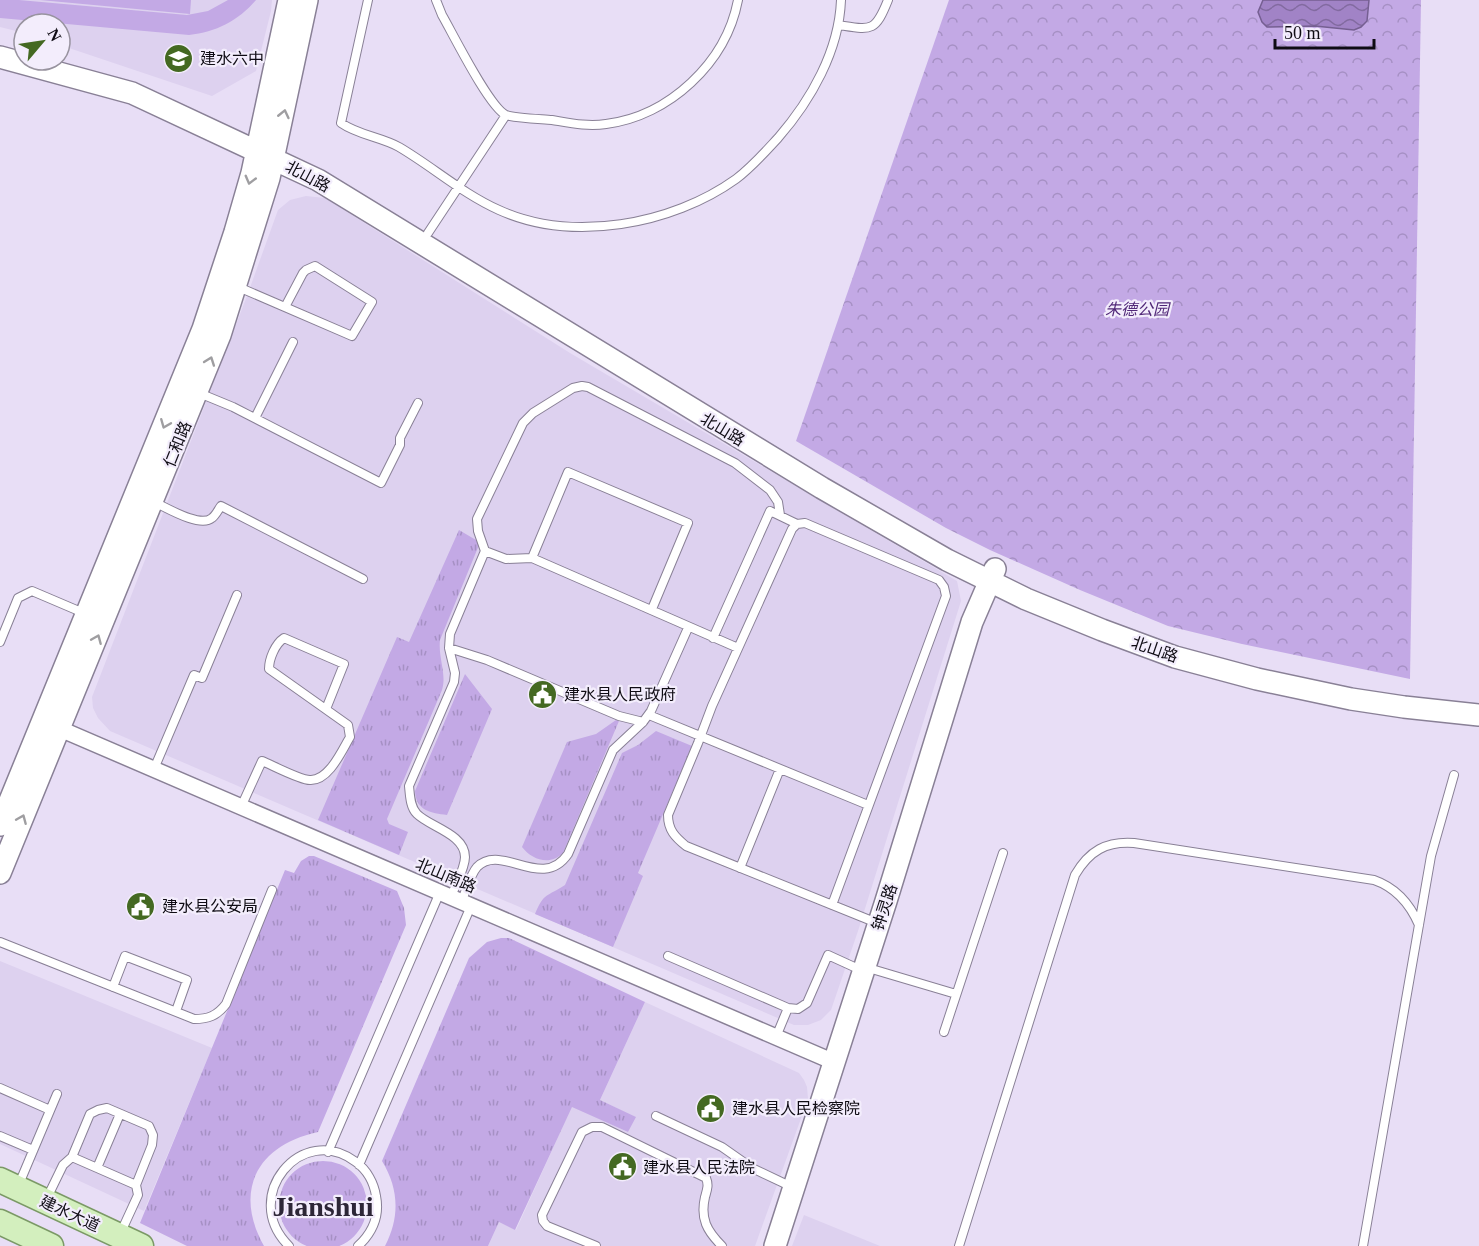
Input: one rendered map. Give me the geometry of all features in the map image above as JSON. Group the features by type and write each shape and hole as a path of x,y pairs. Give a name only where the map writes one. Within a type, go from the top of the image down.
{"main road":[{"name":"建水大道","path":"9,1184 141,1246"},
{"path":"0,1222 51,1246"}],"street":[{"name":"仁和路","path":"0,873 88,614 199,338 235,232 267,148 289,0"},
{"name":"仁和路","path":"0,825 51,725 153,502 198,392 236,286 267,148 307,0"},
{"name":"北山路","path":"0,57 132,93 324,169 828,477 953,548 992,575 1102,630 1175,657 1277,684 1350,699 1479,715"},
{"name":"北山路","path":"72,63 137,81 267,148 822,488 947,560 1107,619 1219,656 1300,676 1353,686 1479,702"},
{"name":"钟灵路","path":"775,1246 970,628 992,575"},
{"name":"北山南路","path":"51,725 834,1062"}],"lane":[{"path":"368,0 341,123 350,129 397,146 498,210 525,220 552,225 579,226 635,222 682,208 736,179 755,162 799,111 825,65 838,25 841,0"},
{"path":"436,0 442,15 492,102 506,115 590,126 620,122 651,111 685,88 705,69 727,34 738,0"},
{"path":"838,25 864,29 872,27 880,21 888,0"},
{"path":"428,232 506,115"},
{"path":"236,286 352,336 372,302 315,266 303,273 285,307"},
{"path":"255,418 293,342"},
{"path":"359,1165 456,899 465,859 465,853 456,839 416,813 410,799 409,786 454,682 455,673 449,648 450,634 485,551 478,531 477,519 519,429 533,413 573,388 588,387 735,463 770,490 780,508 780,515"},
{"path":"198,392 255,418 381,483 418,403"},
{"path":"532,558 568,472 688,523 652,609"},
{"path":"153,502 195,521 210,520 221,506 363,579"},
{"path":"713,638 770,511 797,524 805,523 939,580 946,591 832,905"},
{"path":"797,524 792,529 712,706 668,815 669,827 674,836 686,846 878,924"},
{"path":"485,551 506,559 532,558 738,648"},
{"path":"0,642 18,598 32,591 88,614"},
{"path":"154,769 194,675 202,678 237,595"},
{"path":"328,1152 456,899 477,868 486,862 498,860 543,869 564,861 613,750 649,715 688,628"},
{"path":"241,807 262,761 309,780 318,778 329,770 351,733 348,725 269,669 269,662 279,641 284,638 344,664 326,709"},
{"path":"449,648 487,660 619,716 643,722"},
{"path":"649,715 868,805"},
{"path":"740,868 780,769"},
{"path":"1363,1246 1431,856 1454,775"},
{"path":"959,1246 1075,875 1086,858 1093,852 1109,845 1134,843 1374,880 1396,891 1411,908 1419,925"},
{"path":"944,1032 1003,853"},
{"path":"0,942 194,1019 202,1019 219,1013 226,1004 272,890"},
{"path":"668,956 788,1008 798,1009 807,1003 828,955 864,969 956,994"},
{"path":"113,987 125,956 187,980 176,1011"},
{"path":"776,1037 788,1008"},
{"path":"0,1088 50,1110"},
{"path":"9,1184 33,1150 57,1094"},
{"path":"46,1201 63,1164 72,1157 90,1114 102,1108 149,1126 153,1135 152,1145 136,1185 138,1195 119,1236"},
{"path":"97,1168 120,1114"},
{"path":"656,1116 722,1147 752,1168 794,1187"},
{"path":"596,1246 547,1226 542,1215 582,1132 592,1127 602,1127 706,1178 709,1183 702,1208 704,1222 710,1234 722,1246"},
{"path":"0,1136 33,1150"},
{"path":"289,1246 276,1231 272,1220 270,1199 272,1188 283,1169 291,1162 310,1153 328,1152 340,1154 359,1165 366,1172 375,1189 377,1209 372,1229 358,1246"},
{"path":"72,1157 136,1185"}],"shaded area":[{"name":"建水六中","path":"0,0 272,0 256,71 212,96 72,49 72,12 12,12 12,30 0,27"},
{"path":"306,196 325,198 570,353 957,581 961,601 858,931 831,1010 821,1020 808,1025 794,1025 110,731 98,718 93,708 92,697 278,210 290,200"},
{"path":"0,961 212,1048 144,1211 0,1144"},
{"path":"645,1002 799,1073 804,1080 808,1099 755,1246 488,1246 499,1222 516,1230 572,1106 628,1132 635,1117 600,1100"},
{"path":"804,1215 880,1246 792,1246"}],"green space":[{"path":"0,0 187,15 208,11 228,0 256,0 234,20 208,31 189,35 72,24 72,12 12,12 12,19 0,18"},
{"path":"40,0 191,0 190,14"},
{"name":"朱德公园","path":"949,0 1421,0 1410,679 1168,626 990,550 946,528 796,441"},
{"path":"459,530 476,540 479,545 440,640 444,678 442,690 387,819 389,824 408,832 399,855 318,820 397,637 409,642"},
{"path":"465,674 492,709 447,815 435,813 421,807 415,791"},
{"path":"616,720 619,721 563,853 553,859 541,860 526,852 522,847 567,742 596,734"},
{"path":"656,731 692,746 638,873 643,876 613,947 535,914 544,898 565,885 622,753 638,745"},
{"path":"314,856 397,891 404,908 406,925 318,1132 297,1138 279,1148 266,1159 256,1173 251,1189 251,1207 255,1226 264,1246 187,1246 140,1223 285,870 294,873 301,861"},
{"path":"509,938 645,1002 600,1100 636,1117 628,1132 572,1107 515,1230 499,1222 488,1246 385,1246 393,1224 396,1203 392,1182 382,1161 469,958 487,942"},
{"path":"323,1161 348,1168 360,1180 367,1205 360,1230 348,1242 323,1249 298,1242 286,1230 279,1205 286,1180 298,1168"}],"water":[{"path":"1263,0 1369,0 1367,21 1354,30 1315,26 1267,27 1258,12"}],"place":[{"name":"建水六中","path":"179,58"},
{"name":"建水县人民政府","path":"543,694"},
{"name":"建水县公安局","path":"141,906"},
{"name":"建水县人民检察院","path":"711,1108"},
{"name":"建水县人民法院","path":"622,1167"}],"district":[{"name":"Jianshui","path":"323,1206"}]}
